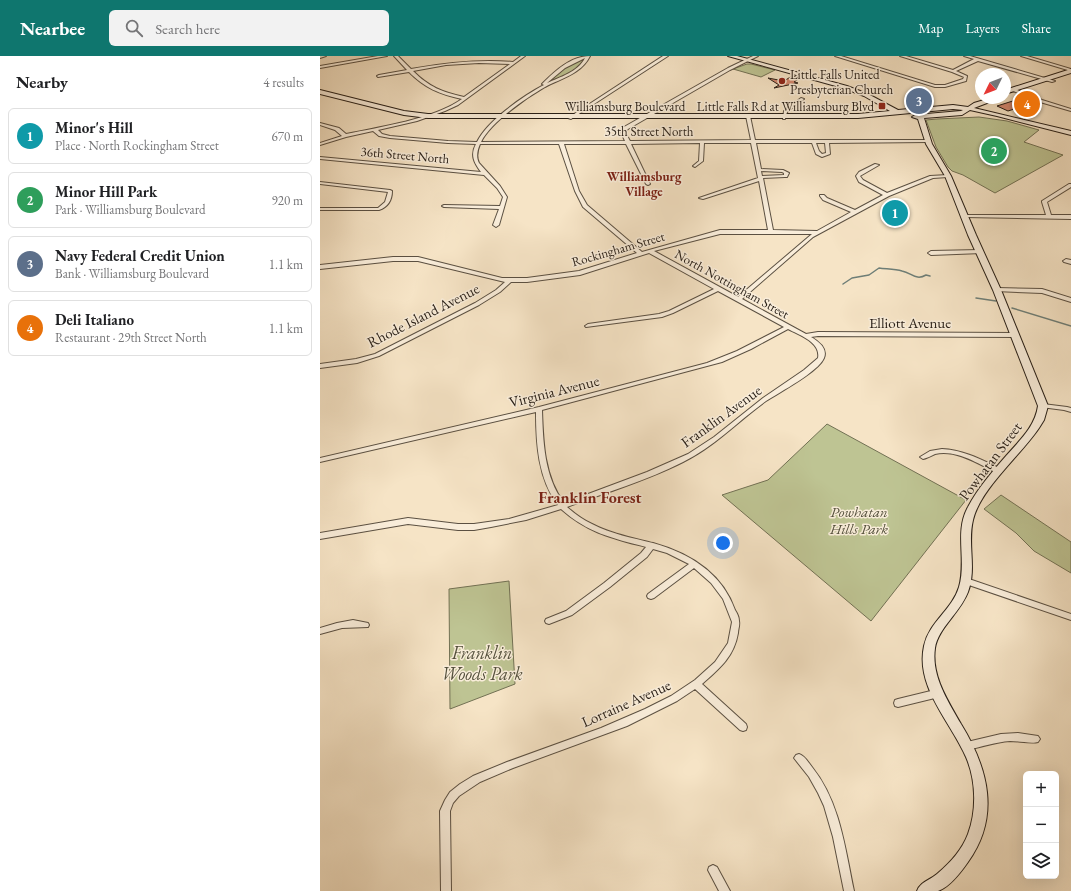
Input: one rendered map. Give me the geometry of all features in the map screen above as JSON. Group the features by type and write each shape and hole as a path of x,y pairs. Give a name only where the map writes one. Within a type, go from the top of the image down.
{"main road":[{"path":"731,56 834,83 899,107 923,110"},
{"path":"1050,80 1071,71"},
{"path":"1011,93 1071,75"},
{"path":"1011,91 1016,91"},
{"name":"Williamsburg Boulevard","path":"320,94 402,115 425,117 921,117 944,116 962,113 969,108"},
{"path":"885,103 896,112 908,116 927,138"},
{"path":"878,114 886,108 885,103"},
{"path":"954,107 975,103"},
{"path":"969,108 976,104"},
{"path":"978,104 979,107 986,111"},
{"name":"Williamsburg Boulevard","path":"784,117 858,116 954,107 986,111 1071,133"},
{"name":"Williamsburg Boulevard","path":"969,108 1071,136"},
{"path":"908,116 906,113 914,110"},
{"path":"944,116 982,116 1002,118"},
{"path":"921,117 927,138 936,158 948,176 972,235 997,290 1043,406"},
{"name":"Powhatan Street","path":"927,890 962,861 970,848 980,817 981,801 980,785 974,760 932,680 929,665 930,643 937,629 957,604 966,581 967,564 965,535 966,523 970,512 999,471 1039,422 1043,412 1043,406"}],"street":[{"path":"320,57 324,56"},
{"path":"320,67 385,56"},
{"path":"396,56 422,83 430,88 442,93 465,98"},
{"path":"320,144 345,136 425,117 450,107 465,98 523,56"},
{"path":"542,88 557,71 564,66 588,56"},
{"path":"496,225 505,197 501,190 475,160 475,153 478,143 499,117 542,88 579,68 588,56"},
{"path":"571,117 666,56"},
{"path":"648,184 623,132 626,128 729,69 749,61 756,56"},
{"path":"837,56 935,86 965,80 966,77 954,71 902,56"},
{"path":"966,56 1050,80"},
{"path":"954,71 983,56"},
{"path":"1023,56 1071,71"},
{"path":"379,76 469,61 493,60 514,63"},
{"path":"1016,91 1041,101 1071,110"},
{"path":"784,117 785,112 802,99"},
{"path":"748,117 760,170 771,232"},
{"path":"322,124 337,129 345,136"},
{"name":"35th Street North","path":"374,129 381,135 390,137 478,143 827,142 927,138"},
{"path":"695,166 701,161 702,142"},
{"path":"814,142 816,152 819,155 825,156 829,152 827,142"},
{"path":"562,143 577,191 585,206 641,254"},
{"name":"36th Street North","path":"320,158 487,174"},
{"path":"877,165 858,176 861,181 887,194"},
{"path":"701,198 761,178 785,176 787,173 783,171 760,170"},
{"path":"740,300 806,239 816,232 887,194 932,177 948,176"},
{"path":"320,183 390,191 388,200 379,209 320,209"},
{"path":"1049,217 1044,202 1071,185"},
{"path":"822,196 824,199 855,212"},
{"path":"444,206 502,208"},
{"path":"965,216 1071,217"},
{"name":"Rockingham Street","path":"320,267 386,260 418,259 509,281 527,280 580,273 649,251 710,234 732,231 816,232"},
{"name":"North Nottingham Street","path":"649,251 805,336"},
{"path":"931,253 980,252"},
{"name":"Rhode Island Avenue","path":"320,366 349,362 377,355 477,304 498,291 509,281"},
{"path":"588,326 660,316 718,289"},
{"path":"997,290 1042,291 1071,300"},
{"name":"Virginia Avenue","path":"320,460 539,408 720,361 755,345 788,327"},
{"name":"Elliott Avenue","path":"805,336 818,334 1015,335"},
{"name":"Franklin Avenue","path":"320,536 408,521 453,527 482,527 562,507 665,468 689,456 709,443 758,404 787,385 818,361 822,353 821,347 805,336"},
{"path":"1043,406 1071,410"},
{"name":"Lorraine Avenue","path":"446,891 445,811 452,797 464,787 502,768 603,731 661,706 696,684 714,668 728,652 733,642 736,627 733,610 724,594 694,564 670,552 625,540 596,530 576,518 562,507 555,498 546,473 539,423 539,408"},
{"path":"923,457 935,452 951,452 999,471"},
{"path":"549,621 569,613 644,555 651,546"},
{"path":"651,596 694,564"},
{"path":"966,581 1071,617"},
{"path":"320,631 342,624 352,623 365,625"},
{"path":"696,684 743,726"},
{"path":"898,703 939,694"},
{"path":"967,746 1018,736 1035,739"},
{"path":"800,758 813,774 830,807 835,822 849,891"},
{"path":"713,870 725,891"}],"green space":[{"path":"582,58 586,59 569,74 549,82 561,69"},
{"path":"747,64 775,70 761,77 733,69"},
{"path":"979,117 1007,121 1039,130 1024,142 1063,155 995,193 963,175 952,171 948,167 936,147 926,120"},
{"name":"Powhatan Hills Park","path":"827,424 966,500 871,621 722,495 768,480"},
{"path":"1001,495 1071,542 1071,573 1034,551 1016,533 984,509"},
{"name":"Franklin Woods Park","path":"509,581 515,684 450,709 449,589"}],"building":[{"name":"Little Falls United Presbyterian Church","path":"792,76 800,78 794,82 798,83 774,88 779,85 768,78 784,81"},
{"path":"1019,99 1030,104 1008,111 997,106 1011,104 1011,102"}],"waterway":[{"path":"843,284 852,278 869,275 879,268 899,270 917,277 923,277 926,275 930,276"},
{"path":"976,298 996,301"},
{"path":"1012,308 1071,326"}],"place":[{"name":"Little Falls United Presbyterian Church","path":"782,81"},
{"name":"Navy Federal Credit Union","path":"919,101"},
{"name":"Deli Italiano","path":"1027,104"},
{"name":"Little Falls Rd at Williamsburg Blvd","path":"882,106"},
{"name":"Minor Hill Park","path":"994,151"},
{"name":"Minor's Hill","path":"895,213"}],"district":[{"name":"Williamsburg Village","path":"644,184"},
{"name":"Franklin Forest","path":"590,497"}]}
